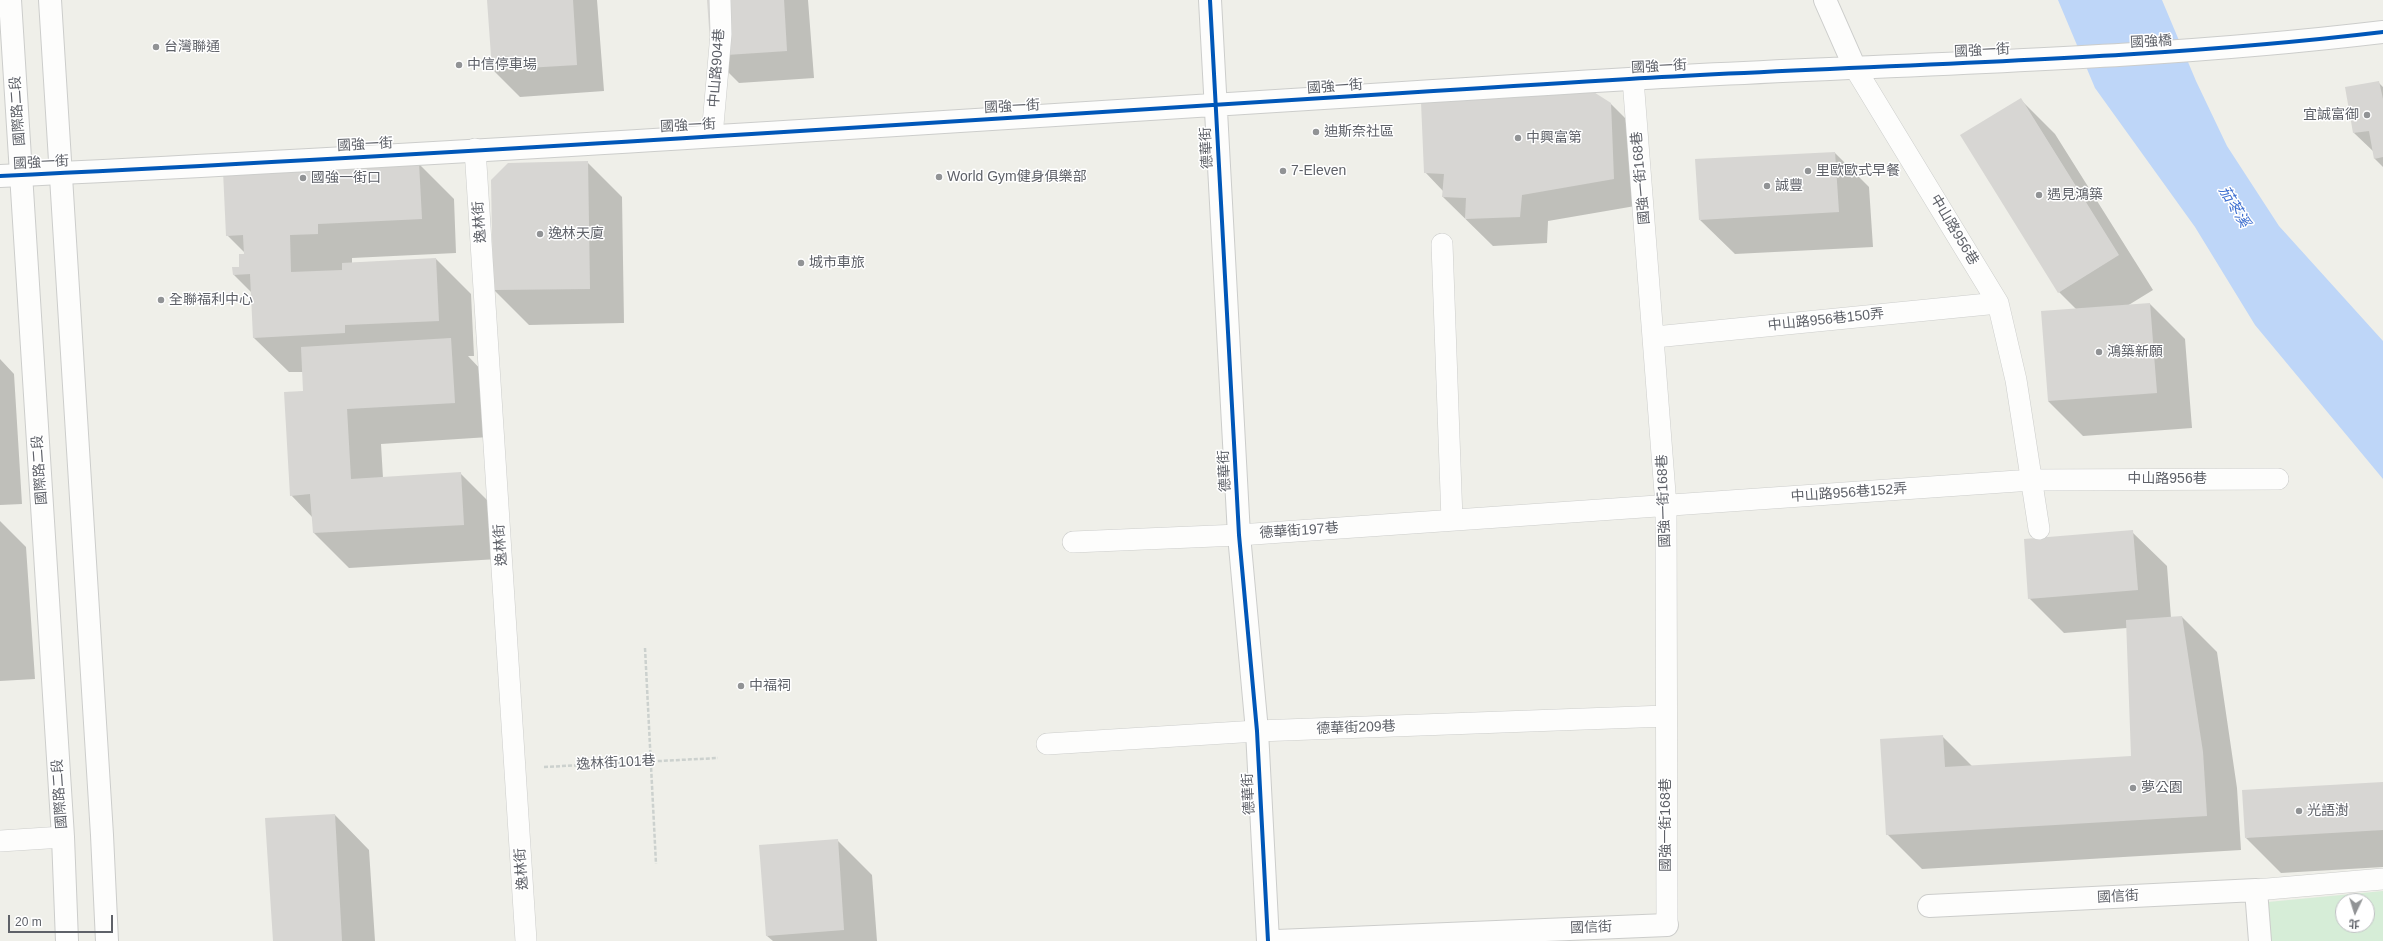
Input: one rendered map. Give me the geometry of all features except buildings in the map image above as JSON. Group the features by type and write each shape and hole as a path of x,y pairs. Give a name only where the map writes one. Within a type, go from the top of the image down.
{"street":[{"name":"國際路二段","path":"10,0 63,837 67,941"},
{"path":"50,0 62,173 107,941"},
{"name":"德華街","path":"1210,0 1239,535 1257,731 1268,941"},
{"name":"中山路956巷","path":"1825,0 1855,68"},
{"name":"國強橋","path":"2025,60 2279,45 2383,32"},
{"name":"國強一街","path":"0,176 712,136 1633,79 2025,60"},
{"path":"2256,890 2260,941"},
{"name":"國信街","path":"1929,906 2256,890"},
{"name":"國信街","path":"1276,941 1667,924"}],"lane":[{"name":"中山路904巷","path":"712,136 721,34 720,0"},
{"name":"中山路956巷","path":"1855,68 1998,303 2016,380 2039,529"},
{"name":"國強一街168巷","path":"1633,79 1655,337 1666,506 1667,924"},
{"name":"逸林街","path":"475,150 526,941"},
{"path":"1442,244 1452,520"},
{"name":"中山路956巷150弄","path":"1655,337 1998,303"},
{"name":"中山路956巷","path":"2032,480 2278,479"},
{"name":"中山路956巷152弄","path":"1666,506 2032,480"},
{"name":"德華街197巷","path":"1073,542 1239,535 1666,506"},
{"name":"德華街209巷","path":"1047,744 1257,731 1666,716"},
{"path":"0,841 63,837"},
{"path":"2256,890 2383,879"}],"path":[{"path":"645,648 656,864"}],"green space":[{"path":"2383,891 2383,941 2271,941 2268,902 2335,896 2335,933 2375,933 2375,893 2362,893"}],"water":[{"name":"茄苳溪","path":"2058,0 2162,0 2196,81 2227,146 2279,226 2383,341 2383,479 2255,325 2195,227 2095,88"}],"cycle path":[{"path":"1210,0 1239,535 1257,731 1268,941"},
{"path":"0,176 611,143 1629,79 2101,56 2195,50 2383,32"}],"place":[{"name":"台灣聯通","path":"156,47"},
{"name":"中信停車場","path":"459,65"},
{"name":"宜誠富御","path":"2367,115"},
{"name":"迪斯奈社區","path":"1316,132"},
{"name":"中興富第","path":"1518,138"},
{"name":"7-Eleven","path":"1283,171"},
{"name":"里歐歐式早餐","path":"1808,171"},
{"name":"World Gym健身俱樂部","path":"939,177"},
{"name":"國強一街口","path":"303,178"},
{"name":"誠豐","path":"1767,186"},
{"name":"遇見鴻築","path":"2039,195"},
{"name":"逸林天廈","path":"540,234"},
{"name":"城市車旅","path":"801,263"},
{"name":"全聯福利中心","path":"161,300"},
{"name":"鴻築新願","path":"2099,352"},
{"name":"中福祠","path":"741,686"},
{"name":"夢公園","path":"2133,788"},
{"name":"光語澍","path":"2299,811"}]}
